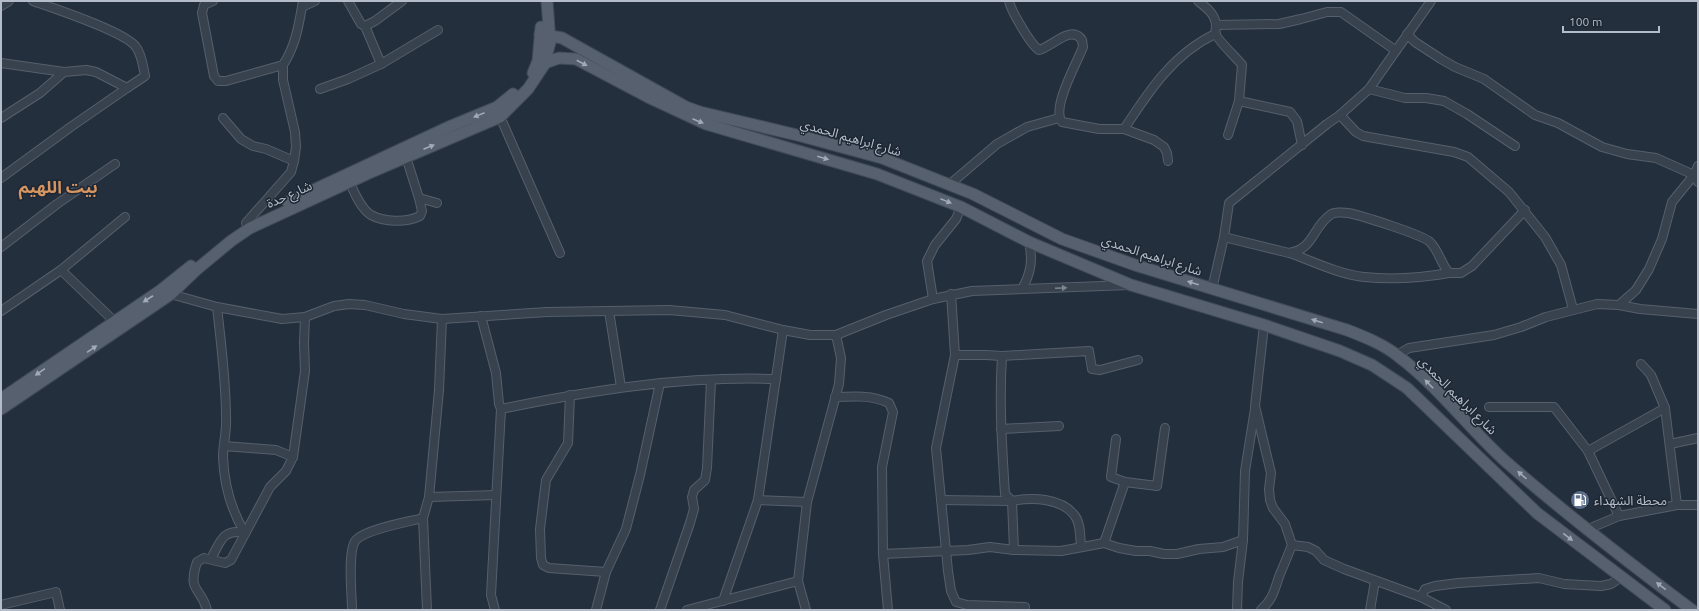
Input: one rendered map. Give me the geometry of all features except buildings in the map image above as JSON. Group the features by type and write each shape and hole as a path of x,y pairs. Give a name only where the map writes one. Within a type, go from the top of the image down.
{"main road":[{"name":"شارع حدة","path":"3,397 117,325 166,292 196,270 224,242 246,223 259,219 348,179 451,126 498,112 506,101 533,73 545,35 547,14 546,1"},
{"name":"شارع حدة","path":"348,179 406,157 498,112 528,89 541,72 549,50 542,16 546,1"},
{"path":"547,14 552,26 562,38"},
{"name":"شارع ابراهيم الحمدي","path":"545,35 562,38 653,87 686,107 700,112 882,158 997,205 1062,239 1135,265 1347,330 1375,341 1397,355 1417,372 1503,459 1586,530 1692,610"},
{"path":"545,63 559,58 576,59 648,98 693,119 723,130 878,174 961,207 1029,242 1131,285 1264,324 1346,353 1372,365 1407,388 1537,513 1665,610"},
{"path":"648,98 653,87"},
{"path":"723,130 728,118"},
{"path":"988,221 997,205"},
{"name":"شارع حدة","path":"224,242 259,219"},
{"name":"شارع حدة","path":"1,409 117,325"},
{"path":"1537,513 1551,500"}],"street":[{"path":"1,6 9,1"},
{"path":"1,178 72,126 145,76 141,58 136,46 100,26 33,1"},
{"path":"213,1 204,5 202,13 214,76 218,81 226,81 283,65"},
{"path":"246,223 291,172 296,148 295,132 283,80 283,65 290,54 297,37 302,4 315,1"},
{"path":"348,1 361,24 365,26 381,64"},
{"path":"365,26 375,21 402,1"},
{"path":"1009,1 1012,10 1033,44 1039,50 1066,35 1076,35 1082,40 1083,47 1058,109 1059,118 1065,123 1099,129 1124,129 1159,143 1167,153 1168,161"},
{"path":"1198,1 1212,12 1216,25 1215,34 1242,65 1239,101 1228,135"},
{"path":"1212,289 1224,237 1229,203 1340,115 1369,89 1384,69 1395,50 1431,1"},
{"path":"1216,25 1279,24 1302,20 1327,12 1341,12 1395,50"},
{"path":"320,89 348,79 381,64 438,30"},
{"path":"1124,129 1141,104 1173,63 1186,51 1215,34"},
{"path":"1408,34 1415,42 1455,68 1484,79 1535,115 1558,123 1602,147 1627,154 1656,158 1694,174 1698,182"},
{"path":"1,63 64,72 86,70 96,72 127,88"},
{"path":"1,118 40,93 64,72"},
{"path":"1369,89 1405,98 1426,98 1444,101 1468,114 1515,146"},
{"path":"1239,101 1290,112 1297,121 1302,145"},
{"path":"498,112 560,253"},
{"path":"1340,115 1356,132 1363,136 1454,152 1468,157 1509,192 1525,210 1553,248 1561,265 1573,309"},
{"path":"222,118 241,139 253,146 266,149 294,161"},
{"path":"949,185 997,144 1027,127 1059,118"},
{"path":"348,179 361,204 370,214 384,219 401,221 420,216 422,211 419,198 406,157"},
{"path":"1,247 58,204 115,164"},
{"path":"1619,305 1636,290 1650,269 1662,239 1672,202 1694,174 1698,166"},
{"path":"419,198 437,203"},
{"path":"933,299 927,261 935,245 956,219 961,207"},
{"path":"1224,237 1289,253 1337,270 1363,277 1417,279 1449,273 1461,273 1472,266 1525,210"},
{"path":"1289,253 1299,252 1306,247 1323,221 1331,214 1347,212 1419,235 1430,242 1449,273"},
{"path":"1,312 61,270 125,217"},
{"path":"1022,289 1030,271 1031,252 1029,242"},
{"path":"61,270 117,325"},
{"path":"166,292 217,307 282,319 305,317 334,306 349,304 365,305 404,314 442,319 546,312 669,310 725,315 783,330 810,335 836,335 886,315 951,294 992,289 1131,285"},
{"path":"951,294 955,355 936,448 951,591 956,602 967,605 1025,607"},
{"path":"1397,355 1409,348 1494,335 1573,309 1597,304 1698,314"},
{"path":"217,307 226,418 223,457 228,492 233,511 245,533"},
{"path":"609,311 621,387"},
{"path":"481,316 496,373 499,404 501,409 492,595 495,610"},
{"path":"207,610 205,602 194,588 193,579 197,562 204,558 225,562 231,560 270,487 286,471 293,457 305,371 305,317"},
{"path":"427,610 423,518 429,497 439,390 442,319"},
{"path":"1237,610 1238,582 1243,540 1245,471 1255,406 1264,324"},
{"path":"724,601 758,500 783,330"},
{"path":"806,610 798,581 807,502 838,384 841,358 836,335"},
{"path":"955,355 1002,356 1089,351 1092,369 1100,370 1138,360"},
{"path":"1002,356 1000,388 1005,494 1012,501 1014,550"},
{"path":"1641,364 1651,375 1665,408 1677,505"},
{"path":"501,409 570,395 621,387 711,380 776,379"},
{"path":"660,610 694,509 692,498 694,490 705,480 707,468 711,380"},
{"path":"596,610 606,572 626,529 640,475 660,383"},
{"path":"570,395 568,444 546,480 540,529 542,565 549,568 606,572"},
{"path":"835,397 869,396 881,399 889,403 893,412 882,467 883,554 888,610"},
{"path":"1255,406 1270,473 1270,500 1273,508 1285,524 1292,545 1274,592 1269,602 1260,610"},
{"path":"1489,407 1554,407 1588,451 1619,516"},
{"path":"1588,451 1665,408"},
{"path":"1001,429 1059,426"},
{"path":"1116,439 1111,477 1125,482 1157,486 1165,428"},
{"path":"1670,444 1698,438"},
{"path":"224,446 276,450 293,457"},
{"path":"1104,543 1125,482"},
{"path":"429,497 496,495"},
{"path":"941,500 1012,501 1024,499 1052,501 1068,509 1076,518 1081,547"},
{"path":"758,500 807,502"},
{"path":"1586,530 1619,516 1677,505 1698,505"},
{"path":"352,610 350,555 355,540 365,533 423,518"},
{"path":"211,559 221,540 228,534 238,531 245,533"},
{"path":"883,554 968,550 990,547 1014,550 1061,551 1104,543 1119,548 1136,551 1178,554 1199,549 1223,547 1243,540"},
{"path":"1292,545 1308,547 1316,551 1324,560 1375,581 1421,597 1446,610"},
{"path":"1421,597 1425,589 1458,583 1539,578 1564,584 1601,586 1611,584 1621,577"},
{"path":"687,610 798,581"},
{"path":"1370,610 1375,581"},
{"path":"1,605 56,592 60,610"}],"place":[{"name":"محطة الشهداء","path":"1580,500"}],"district":[{"name":"بيت اللهيم","path":"58,187"}]}
